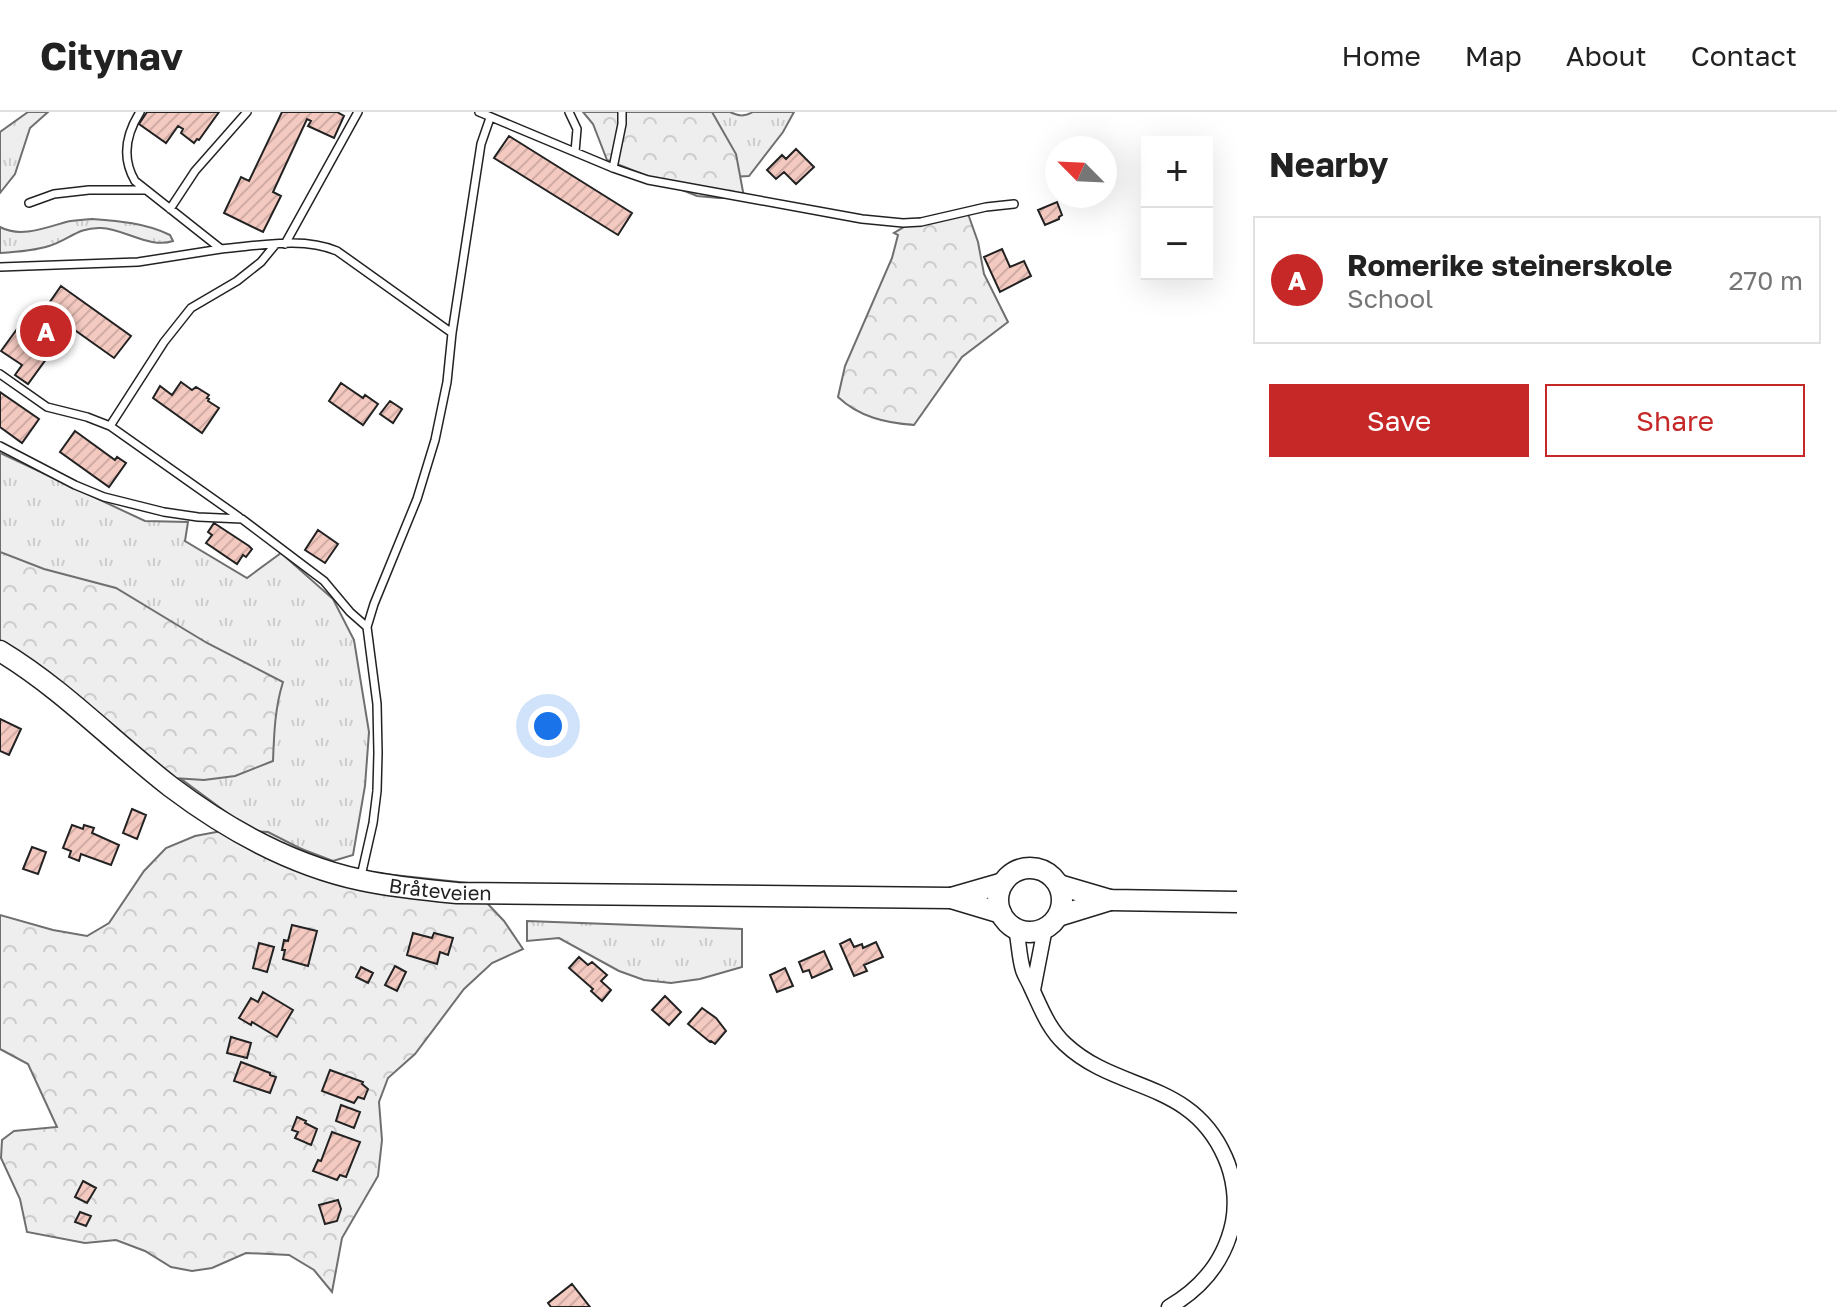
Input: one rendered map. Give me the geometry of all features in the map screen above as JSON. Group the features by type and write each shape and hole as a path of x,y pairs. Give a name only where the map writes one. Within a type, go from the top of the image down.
{"main road":[{"name":"Bråteveien","path":"0,651 57,691 172,787 215,818 253,841 291,858 360,880 457,893 951,898 1001,913"},
{"path":"1052,922 1063,901 1059,885 1053,877 1036,868 1017,870 1009,876 998,898 1001,913 1016,929 1030,932 1110,900"},
{"name":"Bråteveien","path":"951,898 1003,883"},
{"path":"1059,885 1110,900 1237,902"}],"street":[{"path":"1033,990 1052,922"},
{"path":"1016,929 1023,970 1046,1021 1065,1044 1101,1068 1180,1103 1206,1126 1225,1157 1233,1180 1235,1205 1227,1241 1208,1277 1169,1307"}],"lane":[{"path":"140,112 127,143 126,158 135,181 221,249"},
{"path":"170,209 195,171 247,112"},
{"path":"285,244 358,112"},
{"path":"479,112 613,168 680,187 884,222 921,222 1014,204"},
{"path":"569,112 577,129 575,152"},
{"path":"613,168 622,112"},
{"path":"360,880 377,791 377,704 367,627 417,499 435,440 447,382 481,144 490,118"},
{"path":"29,203 54,194 89,190 144,190"},
{"path":"0,267 138,262 221,249 285,244 323,245 337,251 452,333"},
{"path":"110,426 164,342 191,308 237,281 261,262 275,245"},
{"path":"0,374 47,407 110,426 324,581 367,627"},
{"path":"0,446 104,497 164,512 242,519"}],"green space":[{"path":"28,112 48,112 30,128 15,174 0,193 0,132"},
{"path":"583,112 712,112 736,154 744,197 697,196 607,160 593,124"},
{"path":"614,112 730,112 747,115 753,112 794,112 783,132 749,176 711,178"},
{"path":"967,211 978,242 984,274 1008,322 962,357 914,425 883,421 855,410 838,397 845,366 892,258 898,235 894,233 909,224"},
{"path":"92,219 151,228 170,235 173,241 146,241 110,229 93,228 43,248 0,253 0,227 24,232"},
{"path":"0,453 145,521 188,522 185,541 247,578 281,553 333,599 354,640 369,732 365,786 353,855 333,861 249,829 154,759 0,635"},
{"path":"0,552 44,569 116,588 207,643 283,682 274,731 273,761 235,776 204,780 173,778 0,648"},
{"path":"227,830 268,832 329,863 356,871 468,883 504,921 523,949 492,963 464,989 415,1054 388,1078 379,1102 382,1140 378,1176 342,1238 332,1292 314,1270 289,1255 246,1253 212,1268 192,1271 171,1267 145,1251 116,1240 85,1243 27,1232 20,1199 1,1158 2,1140 14,1131 57,1127 28,1064 0,1049 0,915 87,936 109,923 144,871 166,848 195,836"},
{"path":"527,921 742,929 742,967 700,979 671,983 644,980 619,971 559,938 527,941"}],"building":[{"path":"147,112 219,112 194,143 181,133 183,129 178,126 166,143 139,124"},
{"path":"282,112 337,112 344,116 334,138 308,126 311,121 307,119 273,192 281,196 263,232 224,213 241,177 249,181"},
{"path":"509,136 632,213 618,235 494,158"},
{"path":"796,149 814,167 796,184 784,172 776,179 767,170 782,155 786,159"},
{"path":"1059,208 1062,215 1045,225 1038,210"},
{"path":"1002,249 1010,267 1024,261 1031,276 1000,292 984,257"},
{"path":"61,286 131,336 114,358 69,326 63,336 71,342 63,353 55,347 28,384 15,375 22,365 1,351 28,314 41,324 50,312 45,309"},
{"path":"181,382 192,390 196,387 209,395 208,401 219,408 202,433 153,398 160,386 172,395"},
{"path":"341,383 378,404 363,425 329,401"},
{"path":"0,392 39,419 22,443 0,427"},
{"path":"390,401 402,409 393,423 380,414"},
{"path":"75,431 115,460 117,457 126,463 109,487 60,452"},
{"path":"214,523 252,549 237,564 206,543 212,535 208,532"},
{"path":"318,530 338,544 325,563 305,550"},
{"path":"0,719 21,729 9,755 0,751"},
{"path":"132,809 146,815 137,839 123,833"},
{"path":"72,825 83,829 84,825 94,828 92,833 119,845 111,865 81,854 79,861 69,857 71,851 63,848"},
{"path":"32,847 46,852 38,874 23,869"},
{"path":"292,925 317,931 308,966 283,959 284,940 288,941"},
{"path":"413,933 432,938 434,933 453,938 448,955 440,952 437,964 407,955"},
{"path":"850,939 854,947 862,944 863,948 876,942 883,957 864,965 867,971 854,976 840,944"},
{"path":"259,943 274,947 267,972 253,968"},
{"path":"824,951 832,969 812,978 809,970 803,972 799,962"},
{"path":"579,957 588,965 592,962 607,975 601,981 611,990 602,1001 569,968"},
{"path":"395,966 406,972 397,991 385,985"},
{"path":"361,967 373,973 368,983 356,977"},
{"path":"785,968 793,986 777,992 770,975"},
{"path":"263,992 293,1010 277,1037 239,1018 251,998 258,1002"},
{"path":"665,996 681,1012 669,1025 652,1010"},
{"path":"702,1008 716,1018 726,1031 715,1044 688,1024"},
{"path":"231,1037 251,1043 247,1058 227,1053"},
{"path":"241,1062 276,1077 270,1093 234,1081"},
{"path":"330,1070 363,1082 368,1089 364,1099 358,1097 354,1103 322,1091"},
{"path":"341,1105 360,1112 354,1128 336,1121"},
{"path":"297,1117 317,1129 311,1145 295,1138 298,1132 292,1130"},
{"path":"332,1132 360,1142 346,1177 340,1175 337,1180 313,1171 318,1160 321,1161"},
{"path":"83,1181 96,1188 87,1203 75,1197"},
{"path":"338,1200 341,1209 337,1221 325,1224 319,1205"},
{"path":"80,1212 91,1216 86,1226 75,1222"},
{"path":"572,1284 590,1307 551,1307 548,1303"}],"place":[{"name":"Romerike steinerskole","path":"46,331"}]}
